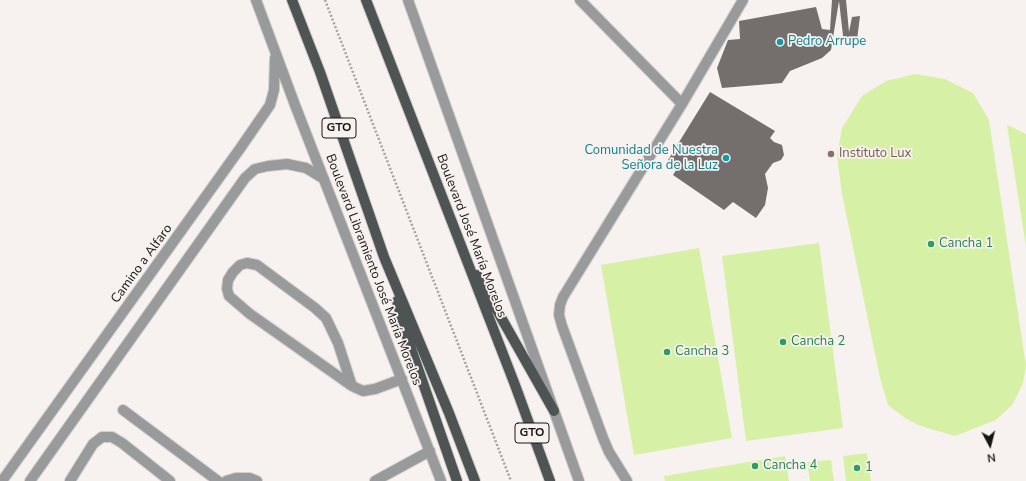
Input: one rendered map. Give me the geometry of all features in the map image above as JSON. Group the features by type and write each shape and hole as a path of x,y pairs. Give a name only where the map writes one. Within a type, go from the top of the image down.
{"main road":[{"name":"GTO","path":"292,0 320,72 384,257 449,412 475,481"},
{"name":"Boulevard José María Morelos","path":"366,0 550,481"},
{"path":"459,243 554,411"},
{"path":"384,257 406,334 457,481"}],"street":[{"name":"Boulevard Libramiento José María Morelos","path":"256,0 441,481"},
{"path":"408,0 579,481"},
{"path":"580,0 682,104"},
{"path":"627,481 602,438 562,326 559,315 560,305 563,297 682,104 743,0"},
{"name":"Camino a Alfaro","path":"2,481 235,157 270,105 274,90 275,52"},
{"path":"30,481 245,178 255,169 287,164 306,168 324,179"},
{"path":"352,386 338,343 326,318 315,308 257,265 247,263 240,265 228,280 227,289 229,296 250,314 352,386 363,391 375,389 402,379"},
{"path":"124,410 218,481"},
{"path":"70,481 93,444 102,437 112,437 122,443 170,481"},
{"path":"376,481 430,450"},
{"path":"226,481 236,478 250,478 257,481"}],"path":[{"path":"325,0 511,481"}],"green space":[{"name":"Cancha 1","path":"915,74 945,79 973,93 989,120 1026,366 1023,383 1013,404 996,420 955,436 918,425 905,418 888,405 880,378 842,194 837,156 842,128 862,96 886,81"},
{"path":"1007,125 1026,134 1026,247"},
{"name":"Cancha 2","path":"819,243 843,428 746,441 722,256"},
{"name":"Cancha 3","path":"699,248 732,438 634,455 601,265"},
{"name":"1","path":"867,453 871,481 846,481 843,456"},
{"name":"Cancha 4","path":"785,456 789,481 665,481 664,476"},
{"path":"831,460 834,481 810,481 807,462"}],"building":[{"name":"Pedro Arrupe","path":"832,0 846,0 849,32 852,17 860,16 857,40 851,44 844,44 839,1 831,50 822,58 790,71 782,83 722,88 717,68 728,40 740,39 739,21 816,7 822,29 830,30"},
{"name":"Comunidad de Nuestra Señora de la Luz","path":"710,92 775,131 770,138 774,142 782,145 784,155 781,160 773,163 765,174 768,188 765,205 756,218 733,202 724,210 673,175 678,167 668,160"}],"place":[{"name":"Pedro Arrupe","path":"780,42"},
{"name":"Instituto Lux","path":"831,154"},
{"name":"Comunidad de Nuestra Señora de la Luz","path":"726,158"},
{"name":"Cancha 1","path":"931,244"},
{"name":"Cancha 2","path":"783,342"},
{"name":"Cancha 3","path":"667,352"},
{"name":"Cancha 4","path":"755,466"},
{"name":"1","path":"857,468"}]}
